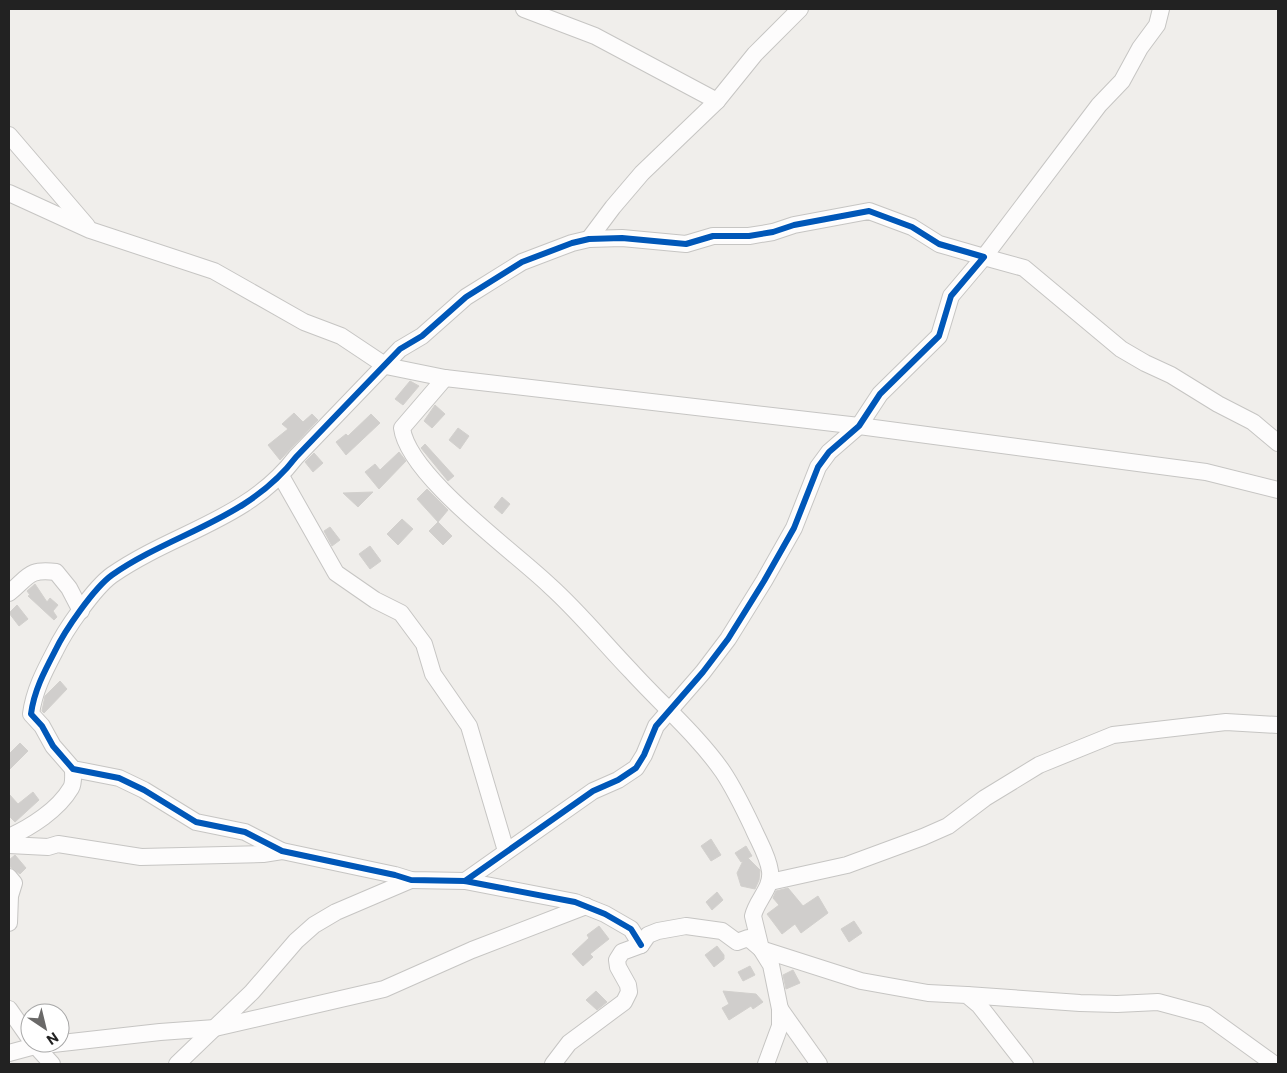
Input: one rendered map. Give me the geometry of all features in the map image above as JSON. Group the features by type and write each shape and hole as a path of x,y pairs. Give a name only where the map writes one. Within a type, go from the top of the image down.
{"street":[{"path":"524,9 595,36 717,101"},
{"path":"589,240 613,207 642,174 717,101 756,54 800,9"},
{"path":"465,881 592,791 618,780 636,768 644,755 656,726 713,659 764,581 794,528 818,468 829,452 859,426 880,394 939,336 951,296 984,257 1099,105 1122,80 1140,48 1157,25 1161,9"},
{"path":"9,135 90,230"},
{"path":"9,193 90,230 214,271 304,322 341,336 386,366 445,378 859,426 1206,472 1264,484 1278,490"},
{"path":"641,945 631,929 605,914 586,906 465,881 411,880 395,874 282,851 245,832 196,822 144,790 119,778 73,769 53,746 42,726 31,714 33,699 40,680 60,640 110,576 242,507 281,476 296,457 386,366 400,349 422,336 466,297 522,262 572,243 622,238 686,244 713,236 749,236 774,232 794,225 869,211 912,227 939,244 1024,268 1121,349 1253,422 1278,443"},
{"path":"445,378 402,428 404,437 427,472 455,502 490,536 550,586 708,753 739,798 765,854 770,871 770,882 753,916 761,949"},
{"path":"281,476 336,573 375,600 401,613 424,644 433,674 469,726 506,852"},
{"path":"9,592 25,576 41,570 56,572 69,588 81,611"},
{"path":"770,882 848,865 948,826 984,798 1039,765 1113,735 1226,722 1278,725"},
{"path":"9,837 30,827 59,801 72,787 73,769"},
{"path":"9,845 48,847 58,844 142,857 263,854 282,851"},
{"path":"9,877 14,883 10,896 9,923"},
{"path":"177,1064 252,992 296,941 314,925 336,912 411,880"},
{"path":"70,1039 215,1028 384,989 472,950 586,906"},
{"path":"553,1064 569,1042 624,1002 630,992 628,984 618,967 617,960 622,952 641,945 648,935 686,926 722,931 737,942 748,938 761,949 771,965 780,1009 780,1026 766,1064"},
{"path":"761,949 861,981 928,993 1089,1003 1158,1002 1206,1015 1272,1064"},
{"path":"967,995 979,1005 1025,1064"},
{"path":"9,1009 20,1024"},
{"path":"780,1009 819,1064"},
{"path":"42,1053 52,1064"}],"building":[{"path":"410,381 419,386 403,405 395,399"},
{"path":"435,405 445,414 432,428 424,421"},
{"path":"294,413 303,422 312,414 318,420 280,460 268,445 288,429 282,424"},
{"path":"371,414 380,423 346,455 336,442 346,434 348,436"},
{"path":"458,428 469,436 460,449 449,440"},
{"path":"425,444 454,476 448,481 421,448"},
{"path":"399,452 406,461 379,489 365,472 375,464 380,470"},
{"path":"314,453 323,463 313,472 305,462"},
{"path":"427,489 448,510 438,522 417,499"},
{"path":"373,492 358,507 343,493"},
{"path":"502,497 510,504 502,514 494,507"},
{"path":"402,519 413,529 398,545 387,534"},
{"path":"438,522 452,536 443,545 429,531"},
{"path":"330,527 340,540 332,546 324,531"},
{"path":"370,546 381,561 370,569 359,554"},
{"path":"35,584 47,602 50,598 58,605 53,611 57,617 54,620 28,596 30,595 27,591"},
{"path":"17,605 28,619 19,626 9,613"},
{"path":"60,681 67,689 44,713 42,711 45,696"},
{"path":"20,743 28,751 9,770 9,754"},
{"path":"33,792 39,800 15,822 9,816 9,794 18,804"},
{"path":"711,839 721,855 711,861 701,846"},
{"path":"746,846 752,856 748,858 760,870 759,880 755,889 741,886 737,873 743,861 741,862 735,853"},
{"path":"15,855 26,868 20,874 9,866 9,860"},
{"path":"788,888 803,906 818,896 828,913 801,933 795,924 782,934 767,914 779,905 773,898 776,891"},
{"path":"717,892 723,900 712,910 706,902"},
{"path":"854,921 862,933 849,942 841,929"},
{"path":"599,926 609,939 590,954 593,957 583,966 572,954 589,938 587,935"},
{"path":"717,946 724,955 724,959 714,967 705,955"},
{"path":"750,966 755,975 743,981 738,972"},
{"path":"793,970 800,983 786,989 783,975"},
{"path":"596,991 607,1002 597,1010 586,1000"},
{"path":"723,991 756,994 763,1002 753,1009 751,1006 729,1020 722,1008 729,1004"}],"cycle path":[{"path":"465,881 593,791 618,780 636,768 644,755 656,726 703,672 728,639 764,581 794,528 818,467 829,452 859,426 880,394 939,336 951,296 984,257 939,244 912,227 869,211 794,225 773,232 749,236 713,236 686,244 622,238 589,239 572,243 522,262 466,297 422,336 400,349 277,478 256,496 209,524 136,560 105,581 73,621 43,674 34,697 31,714 42,726 53,746 73,769 119,778 144,790 196,822 245,832 282,851 411,880 465,881 575,902 605,914 631,929 641,945"}]}
